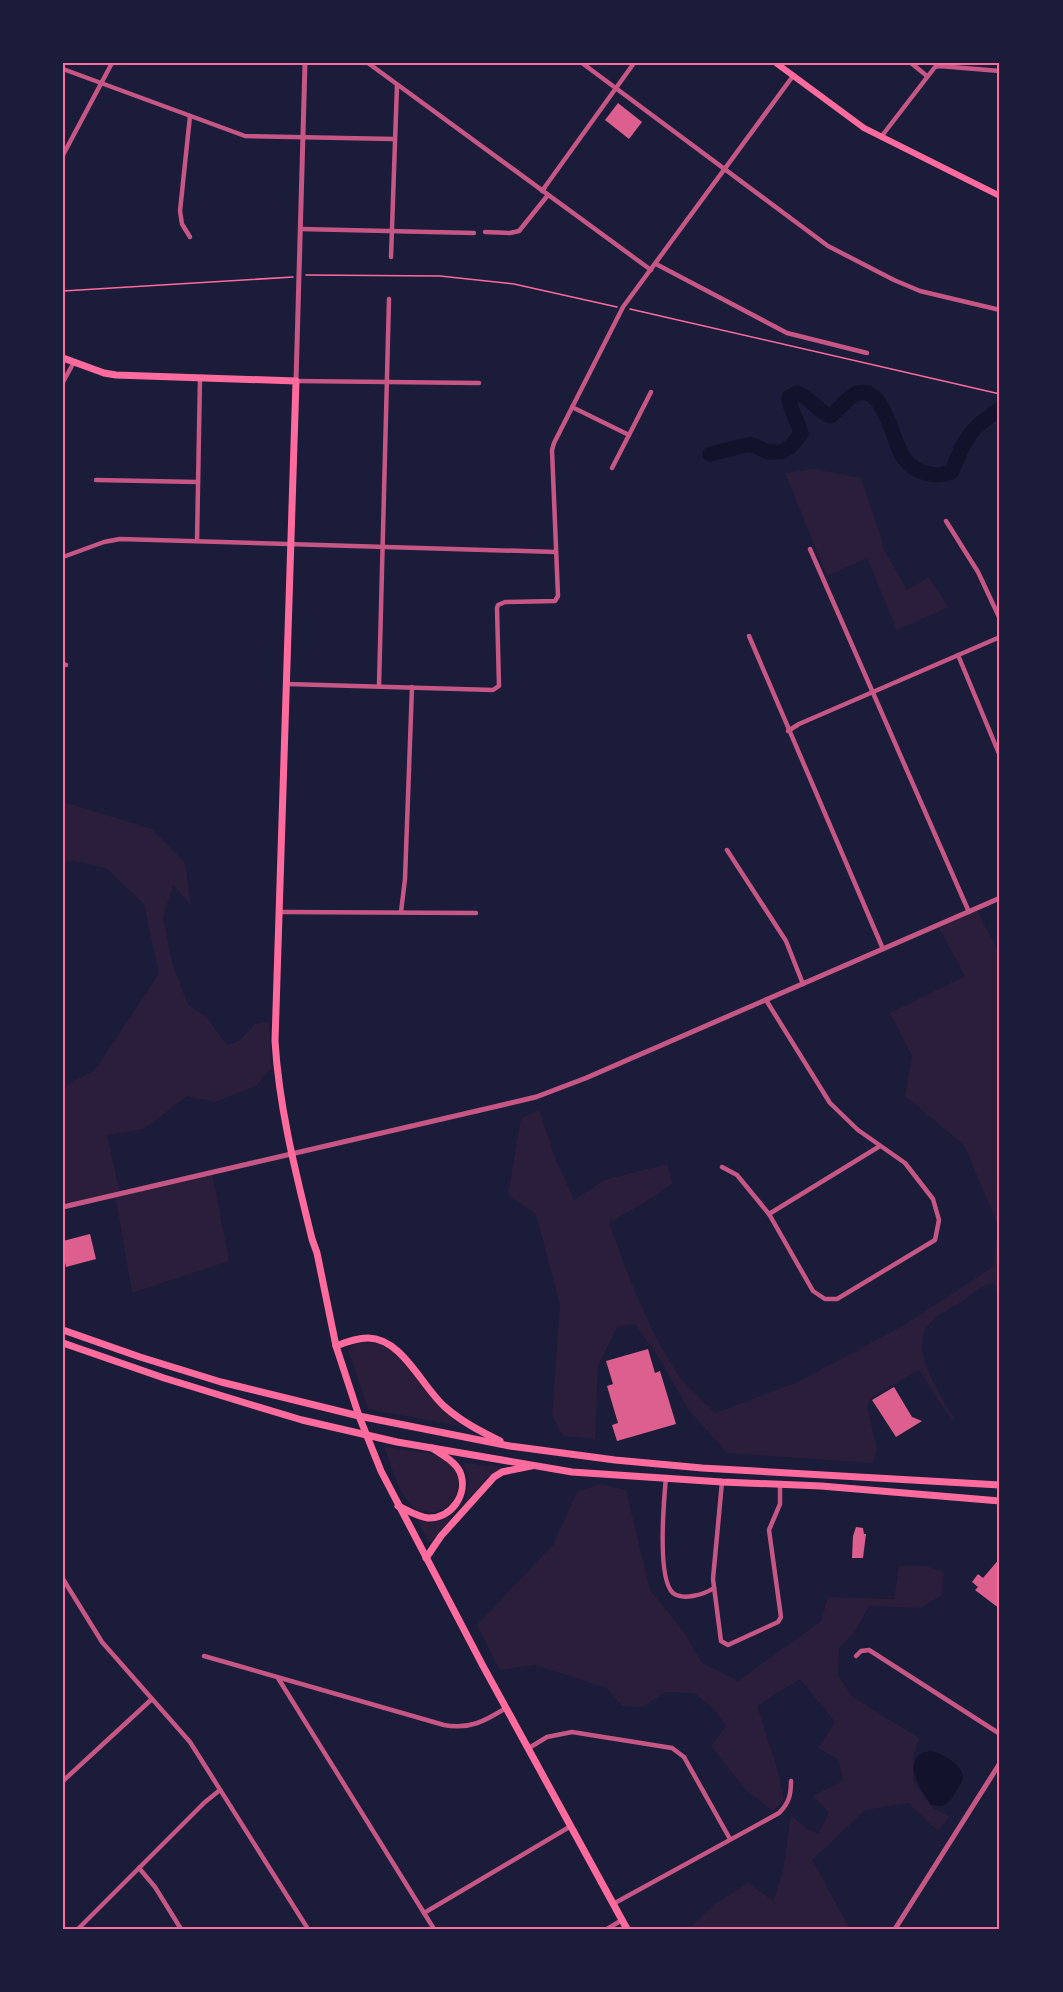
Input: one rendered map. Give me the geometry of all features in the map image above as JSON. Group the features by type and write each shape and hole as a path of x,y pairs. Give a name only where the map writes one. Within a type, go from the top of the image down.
{"main road":[{"path":"776,63 864,128 1000,196"},
{"path":"63,358 116,375 296,381 276,1033 279,1090 336,1346 359,1416 381,1471 506,1708 627,1929"},
{"path":"63,1330 189,1373 359,1416 510,1446 615,1460 702,1468 1000,1485"},
{"path":"336,1346 365,1338 387,1343 399,1353 443,1406 467,1425 510,1446"},
{"path":"63,1343 216,1394 368,1437 573,1472 780,1484 1000,1501"},
{"path":"398,1506 422,1517 436,1517 451,1510 460,1496 462,1480 460,1472 453,1462 430,1447"},
{"path":"426,1558 441,1536 494,1477 502,1472 534,1465"}],"street":[{"path":"63,155 112,63"},
{"path":"305,63 296,381 479,383"},
{"path":"368,63 651,270"},
{"path":"582,63 828,246 894,280 932,295 1000,310"},
{"path":"542,191 634,63"},
{"path":"911,63 927,76"},
{"path":"881,137 935,67 1000,71"},
{"path":"63,69 245,136 394,139"},
{"path":"562,603 558,598 552,450 554,443 623,307 793,76"},
{"path":"391,257 397,85"},
{"path":"190,116 180,211 182,224 190,237"},
{"path":"485,231 519,231 548,195"},
{"path":"301,229 474,233"},
{"path":"656,264 787,333 867,353"},
{"path":"379,686 389,299"},
{"path":"63,382 74,362"},
{"path":"197,541 200,378"},
{"path":"612,468 651,392"},
{"path":"572,407 629,435"},
{"path":"96,480 198,482"},
{"path":"946,521 978,572 1000,620"},
{"path":"63,557 104,542 120,539 556,552"},
{"path":"810,549 969,912"},
{"path":"287,684 497,688 500,681 498,605 505,602 555,601 558,598"},
{"path":"749,636 883,949"},
{"path":"788,730 1000,637"},
{"path":"958,655 1000,756"},
{"path":"401,912 405,879 412,687"},
{"path":"727,850 786,941 803,984"},
{"path":"63,1207 293,1155 536,1096 586,1078 1000,898"},
{"path":"280,912 476,913"},
{"path":"722,1167 737,1175 769,1214 813,1291 825,1299 837,1299 935,1240 939,1220 933,1199 905,1163 858,1130 830,1103 766,1000"},
{"path":"769,1214 880,1146"},
{"path":"666,1477 663,1543 666,1581 677,1595 703,1595 714,1588"},
{"path":"722,1482 714,1549 714,1588 721,1641 728,1644 780,1621 769,1530 780,1504 780,1484"},
{"path":"63,1579 102,1642 190,1742 308,1929"},
{"path":"856,1656 861,1651 869,1650 1000,1734"},
{"path":"204,1656 454,1727 476,1725 506,1708"},
{"path":"278,1678 434,1929"},
{"path":"63,1781 152,1699"},
{"path":"529,1748 547,1737 572,1732 672,1748 684,1757 730,1839"},
{"path":"895,1929 1000,1763"},
{"path":"613,1904 785,1808 791,1794 791,1781"},
{"path":"78,1929 205,1802 220,1790"},
{"path":"424,1913 571,1826"},
{"path":"139,1868 155,1887 181,1929"},
{"path":"607,1929 622,1920"}],"path":[{"path":"63,291 299,277 314,274 440,276 514,284 1000,394"}],"shaded area":[{"path":"814,469 861,478 883,543 882,546 907,590 929,577 948,607 897,630 867,558 827,576 785,473"},
{"path":"63,802 152,829 185,863 191,905 173,885 163,917 172,962 188,1005 207,1017 229,1045 240,1040 255,1024 269,1022 271,1068 256,1086 215,1102 187,1096 144,1129 107,1135 120,1193 212,1172 229,1261 132,1293 116,1199 65,1204 63,1196 63,1087 95,1070 159,974 144,904 106,868 74,861 63,862"},
{"path":"975,906 1000,955 1000,1306 994,1283 987,1285 937,1317 924,1333 922,1345 928,1371 955,1420 948,1415 919,1370 873,1396 867,1406 877,1450 872,1463 727,1453 688,1409 661,1361 635,1324 617,1327 598,1366 595,1439 563,1436 552,1415 560,1305 536,1214 508,1195 521,1118 539,1110 555,1158 574,1200 604,1180 667,1164 673,1183 609,1222 638,1299 656,1337 685,1384 715,1413 800,1381 906,1324 993,1267 998,1225 964,1145 905,1096 912,1056 890,1013 965,976 937,924"},
{"path":"364,1342 380,1344 395,1353 459,1426 368,1409 348,1350 355,1344"},
{"path":"384,1447 422,1452 443,1458 451,1464 458,1482 453,1500 439,1511 428,1512 414,1507 407,1501 399,1487"},
{"path":"464,1463 501,1467 487,1478 467,1500 469,1479"},
{"path":"600,1484 626,1490 650,1590 684,1632 702,1663 738,1681 821,1621 828,1597 894,1599 899,1566 926,1566 944,1572 942,1595 921,1608 869,1606 854,1633 839,1648 838,1676 853,1697 919,1738 914,1753 913,1781 933,1808 950,1817 938,1831 908,1803 865,1810 812,1860 850,1929 689,1929 714,1905 748,1883 773,1901 783,1872 791,1815 806,1829 819,1833 829,1812 812,1796 843,1781 839,1760 818,1748 835,1722 800,1679 757,1706 777,1768 784,1800 773,1811 747,1791 711,1746 726,1726 712,1707 694,1693 666,1692 642,1707 622,1706 607,1688 535,1665 500,1670 477,1625 553,1545 577,1492"},
{"path":"448,1517 450,1519 430,1543 418,1522 420,1520 441,1521"},
{"path":"930,1751 950,1759 959,1767 963,1776 953,1797 942,1806 931,1805 915,1775 915,1760 920,1754"}],"building":[{"path":"618,103 642,122 629,139 605,120"},
{"path":"90,1234 96,1259 66,1267 63,1241"},
{"path":"648,1349 655,1373 660,1371 676,1424 617,1441 612,1425 618,1423 607,1386 613,1384 606,1361"},
{"path":"894,1387 912,1417 922,1421 896,1437 872,1400"},
{"path":"856,1527 863,1528 866,1534 863,1558 852,1558 853,1536"},
{"path":"1000,1558 1000,1609 975,1590 978,1587 972,1582 978,1574 983,1578"}],"waterway":[{"path":"710,454 751,444 768,452 781,452 791,446 801,434 789,402 789,397 797,393 830,416 855,394 868,393 881,406 899,450 906,461 922,472 941,475 952,471 965,442 974,429 1000,409"}]}
